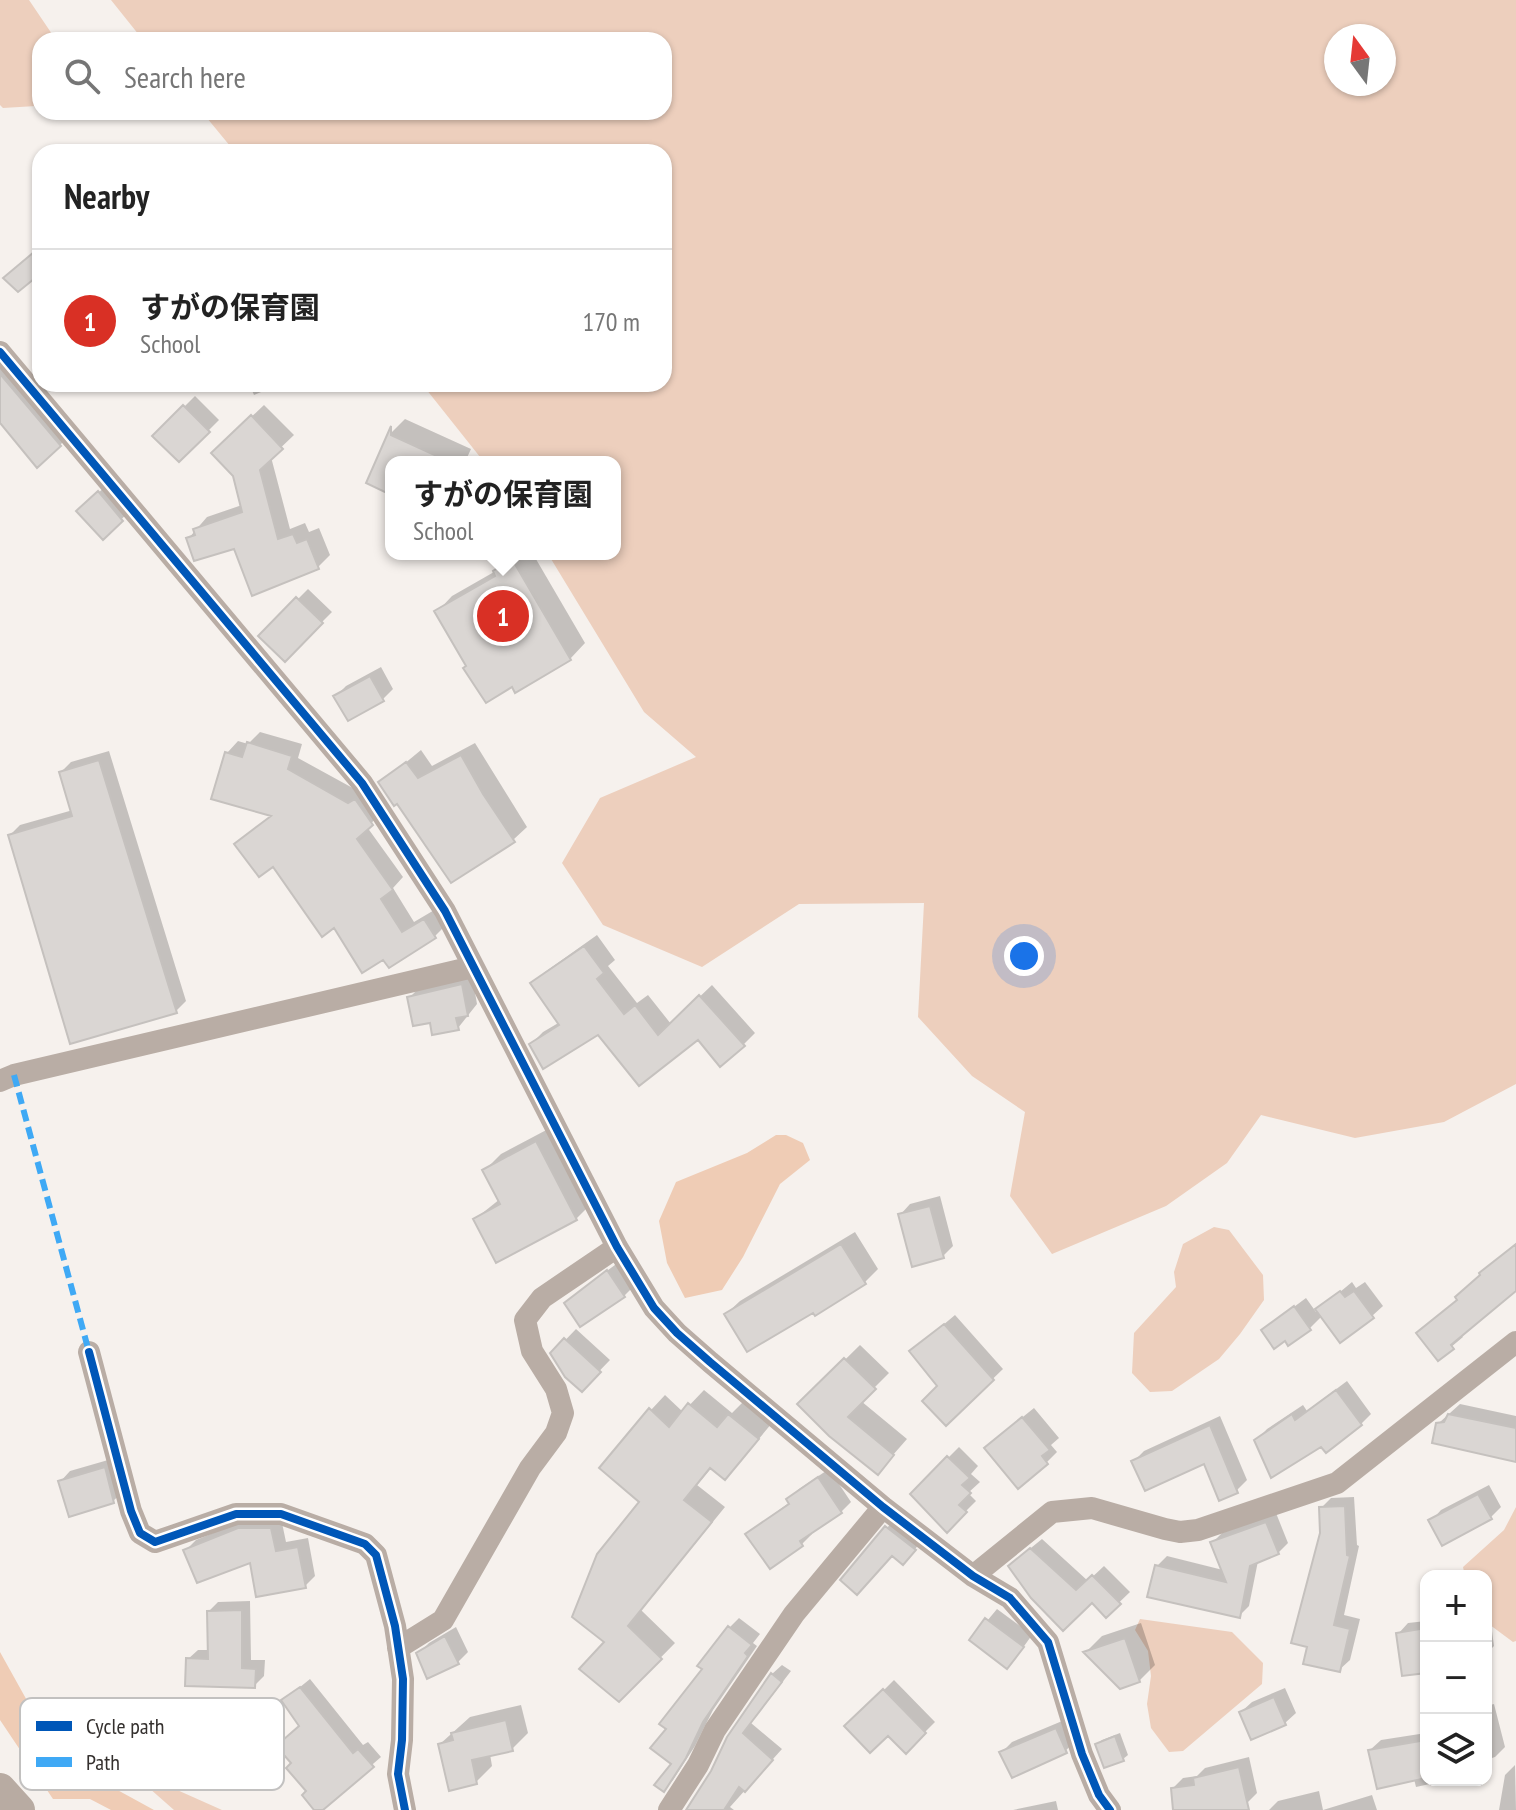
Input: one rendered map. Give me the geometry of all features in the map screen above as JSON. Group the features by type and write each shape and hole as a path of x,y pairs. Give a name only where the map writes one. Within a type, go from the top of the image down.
{"street":[{"path":"0,352 32,390"},
{"path":"34,392 362,783 445,911 617,1247 654,1308 677,1333 883,1507 973,1576 1010,1598 1048,1642 1082,1754 1099,1795 1110,1810"},
{"path":"0,1081 14,1075 473,967"},
{"path":"398,1648 443,1620 530,1468 556,1433 563,1413 556,1389 532,1351 525,1320 542,1298 617,1247"},
{"path":"973,1576 1052,1512 1092,1508 1165,1529 1189,1531 1337,1483 1516,1342"},
{"path":"89,1352 131,1511 140,1533 155,1542 236,1514 281,1514 365,1544 376,1555 403,1679 398,1774 405,1810"},
{"path":"669,1810 698,1765 715,1730 794,1614 883,1507"},
{"path":"0,1789 19,1810"}],"shaded area":[{"path":"0,0 29,0 51,32 32,32 32,106 3,108 0,105"},
{"path":"111,0 1516,0 1516,1084 1444,1122 1355,1138 1261,1115 1227,1163 1166,1206 1052,1254 1010,1196 1025,1112 972,1076 918,1017 924,903 799,904 702,967 603,925 562,863 600,798 696,757 644,712 552,560 621,560 621,456 479,456 428,392 672,392 672,144 228,144 209,120 672,120 672,32 137,32"},
{"path":"776,1135 786,1135 803,1143 810,1160 780,1184 743,1257 722,1290 685,1298 667,1263 659,1221 676,1182 747,1153"},
{"path":"1214,1227 1229,1230 1263,1275 1264,1300 1219,1359 1172,1391 1150,1392 1132,1373 1134,1333 1176,1287 1174,1272 1183,1244"},
{"path":"1516,1507 1516,1641 1513,1642 1492,1626 1492,1570 1464,1570 1463,1567 1504,1530"},
{"path":"1140,1619 1232,1632 1263,1663 1262,1684 1183,1751 1169,1752 1151,1728 1147,1704 1151,1676 1148,1651 1135,1630"},
{"path":"0,1652 26,1698 20,1698 20,1750 0,1720"},
{"path":"47,1790 117,1790 154,1810 111,1810 90,1799 53,1799"},
{"path":"151,1790 177,1790 222,1810 174,1810"}],"building":[{"path":"32,254 32,281 18,292 3,278"},
{"path":"0,374 61,446 37,468 0,423"},
{"path":"183,405 210,432 179,462 152,436"},
{"path":"251,415 283,449 260,470 278,539 293,534 297,543 307,539 319,569 252,596 234,549 194,561 186,538 195,535 193,529 242,512 233,476 211,453"},
{"path":"391,426 391,435 437,456 385,456 385,492 366,483"},
{"path":"98,491 123,521 103,540 76,511"},
{"path":"513,560 571,660 515,693 512,687 486,703 463,668 466,666 434,611 495,576 493,571"},
{"path":"296,597 323,623 285,662 258,636"},
{"path":"370,676 384,701 348,721 333,696"},
{"path":"247,742 292,756 288,769 348,803 355,799 373,825 357,839 393,890 381,899 402,932 424,919 436,938 389,968 383,960 362,973 334,928 322,937 273,867 259,877 234,844 271,816 211,799 225,752 242,757"},
{"path":"461,755 515,842 451,883 397,804 394,806 378,782 406,762 418,778"},
{"path":"99,760 177,1013 70,1044 8,835 72,816 59,772"},
{"path":"584,946 604,973 597,979 624,1014 635,1005 658,1035 699,995 745,1046 720,1067 698,1040 639,1086 598,1035 543,1069 529,1044 559,1025 530,983"},
{"path":"462,984 468,1016 456,1018 459,1030 432,1035 430,1023 413,1026 407,997"},
{"path":"536,1141 577,1220 496,1263 473,1219 500,1204 482,1170"},
{"path":"930,1206 944,1258 912,1267 898,1214"},
{"path":"841,1244 866,1284 815,1316 813,1313 747,1352 724,1314"},
{"path":"1516,1244 1516,1291 1451,1345 1454,1349 1438,1361 1416,1333 1457,1300 1455,1297 1479,1273"},
{"path":"607,1270 625,1297 580,1327 564,1303"},
{"path":"1340,1291 1345,1297 1354,1291 1374,1318 1340,1343 1315,1309"},
{"path":"1294,1306 1311,1330 1288,1346 1285,1341 1274,1349 1261,1330"},
{"path":"944,1324 994,1380 946,1426 922,1401 937,1386 909,1351"},
{"path":"564,1338 601,1372 582,1392 565,1377 550,1353"},
{"path":"844,1358 876,1389 848,1417 894,1455 878,1475 829,1436 797,1404"},
{"path":"1336,1390 1362,1425 1326,1453 1321,1447 1271,1478 1254,1440 1292,1414 1295,1420"},
{"path":"688,1403 717,1427 728,1414 759,1439 725,1480 710,1468 684,1500 712,1522 628,1626 662,1659 619,1702 579,1669 604,1642 572,1617 597,1554 639,1502 599,1468 649,1408 669,1427"},
{"path":"1448,1414 1516,1428 1516,1462 1432,1443 1436,1423 1444,1422"},
{"path":"1022,1417 1050,1450 1042,1456 1048,1464 1018,1489 984,1448"},
{"path":"1210,1425 1238,1493 1219,1501 1204,1464 1145,1491 1131,1461"},
{"path":"947,1456 970,1478 962,1485 971,1493 959,1505 967,1512 947,1533 910,1494"},
{"path":"105,1467 114,1503 69,1517 58,1481"},
{"path":"818,1477 842,1513 800,1541 803,1546 770,1569 745,1534 789,1504 786,1499"},
{"path":"1478,1494 1492,1519 1442,1546 1428,1520"},
{"path":"1345,1506 1347,1555 1350,1556 1334,1625 1350,1629 1340,1672 1303,1664 1307,1647 1291,1643 1320,1533 1319,1507"},
{"path":"1266,1522 1279,1554 1250,1566 1240,1618 1147,1597 1155,1565 1226,1582 1210,1542"},
{"path":"885,1526 916,1550 903,1565 892,1556 857,1595 840,1580"},
{"path":"238,1528 271,1528 276,1551 298,1547 306,1588 256,1597 250,1563 197,1583 183,1550"},
{"path":"1030,1548 1076,1590 1092,1575 1121,1604 1106,1618 1092,1603 1063,1631 1031,1598 1008,1566"},
{"path":"242,1610 242,1668 256,1669 255,1688 185,1686 186,1658 208,1659 207,1611"},
{"path":"985,1618 1024,1647 1007,1669 969,1640"},
{"path":"728,1626 752,1645 745,1653 748,1656 703,1722 686,1758 664,1792 654,1785 671,1764 650,1748 666,1729 659,1724 702,1669 697,1666"},
{"path":"1420,1629 1420,1674 1402,1676 1396,1633"},
{"path":"445,1636 459,1664 427,1679 416,1653"},
{"path":"1125,1638 1140,1682 1120,1689 1083,1652"},
{"path":"771,1673 782,1682 743,1733 773,1760 745,1792 739,1787 724,1810 686,1810 711,1771 727,1737"},
{"path":"300,1687 353,1753 358,1749 374,1767 323,1810 314,1810 302,1795 306,1791 286,1768 291,1763 284,1755 284,1739 299,1726 284,1704 284,1698"},
{"path":"883,1689 926,1733 906,1754 888,1736 870,1753 844,1726"},
{"path":"1274,1697 1286,1725 1251,1740 1239,1712"},
{"path":"506,1720 513,1751 472,1760 477,1784 449,1791 438,1744 453,1740 451,1733"},
{"path":"1056,1728 1067,1753 1012,1778 999,1752"},
{"path":"1115,1736 1124,1761 1104,1768 1095,1744"},
{"path":"1420,1741 1420,1779 1377,1789 1368,1750"},
{"path":"1239,1767 1249,1810 1173,1810 1171,1788 1194,1785 1193,1778"}],"marked path":[{"path":"14,1075 89,1352"}],"cycle path":[{"path":"0,352 32,390"},
{"path":"34,392 362,783 445,911 617,1247 654,1308 710,1362 883,1507 973,1576 1010,1598 1048,1642 1082,1754 1099,1795 1110,1810"},
{"path":"89,1352 131,1511 140,1533 155,1542 236,1514 281,1514 365,1544 376,1555 395,1626 403,1679 398,1774 405,1810"}],"place":[{"name":"すがの保育園","path":"503,616"}]}
